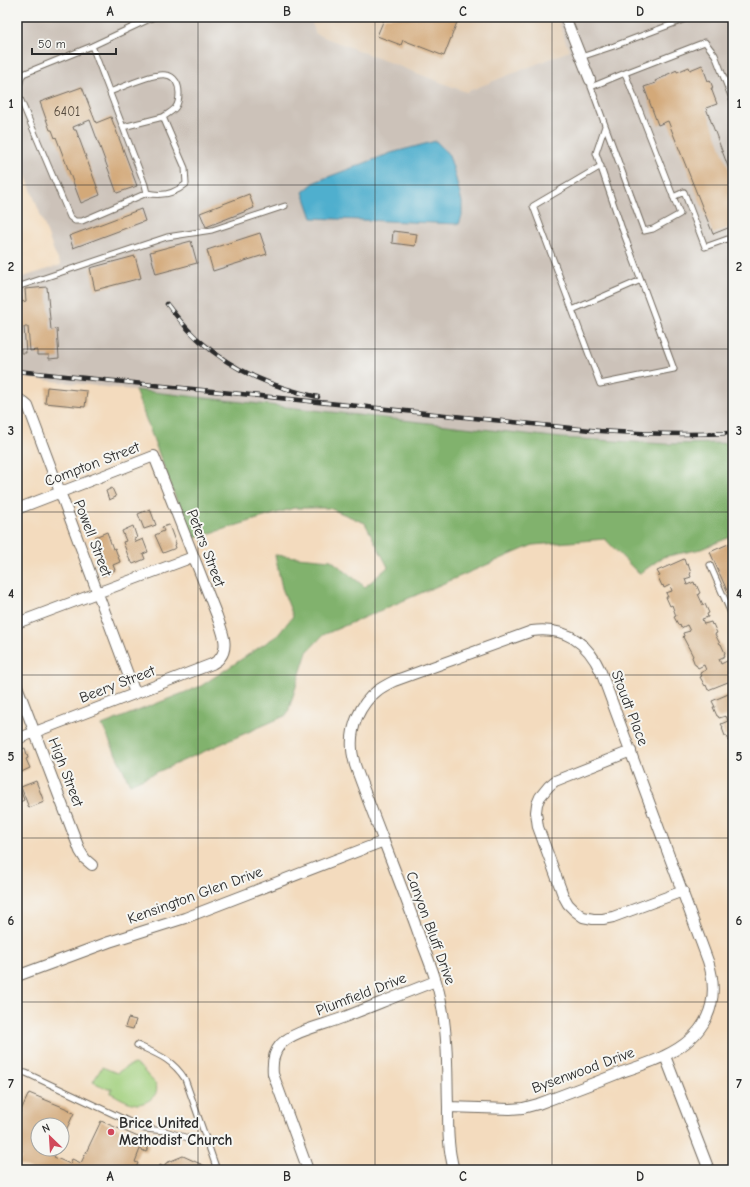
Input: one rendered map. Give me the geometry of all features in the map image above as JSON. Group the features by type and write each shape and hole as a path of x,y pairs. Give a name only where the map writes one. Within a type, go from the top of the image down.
{"street":[{"path":"565,17 590,83"},
{"name":"Powell Street","path":"17,399 28,406 135,693"},
{"name":"Compton Street","path":"17,509 154,456"},
{"name":"Peters Street","path":"154,456 224,637 224,651"},
{"path":"17,623 193,556"},
{"name":"Stoudt Place","path":"364,704 377,691 394,682 532,631 544,630 565,634 574,638 582,645 596,662 631,751 712,972 713,998 709,1012"},
{"name":"Beery Street","path":"17,739 212,664 220,659 224,651"},
{"name":"High Street","path":"17,686 80,850 85,859 92,865"},
{"name":"Canyon Bluff Drive","path":"364,704 356,718 352,733 354,764 413,918 436,981 442,1005 446,1031 448,1145 454,1170"},
{"path":"631,751 555,781 540,797 537,804 536,812 538,827 563,895 568,904 583,917 593,919 613,917 682,891"},
{"name":"Kensington Glen Drive","path":"17,976 109,942 185,918 384,842"},
{"name":"Plumfield Drive","path":"308,1170 273,1074 272,1064 280,1045 288,1038 297,1034 436,981"},
{"name":"Bysenwood Drive","path":"448,1107 510,1109 523,1108 538,1104 665,1056 686,1042 702,1027 709,1012"},
{"path":"665,1056 710,1170"}],"lane":[{"path":"154,17 92,46 24,74 18,86 19,96 70,217 75,221 82,222 147,194 156,195 177,191 186,184 185,168 163,117"},
{"path":"581,57 691,17"},
{"path":"625,73 680,214 653,229 644,231 590,83 625,73 705,42 715,55 733,101"},
{"path":"92,46 145,185 147,194"},
{"path":"110,92 153,76 167,74 179,85 179,98 176,108 163,117 123,127"},
{"path":"601,166 533,206 600,384 674,369 621,226 601,166 596,153 605,126"},
{"path":"674,197 684,192 706,247 733,237"},
{"path":"17,287 167,238 212,230 284,206"},
{"path":"572,310 641,280"},
{"path":"710,565 731,609 733,618"},
{"path":"137,1045 163,1057 176,1067 185,1079 217,1170"},
{"path":"17,1072 26,1073 145,1129 165,1131 208,1144"}],"shaded area":[{"path":"17,17 310,17 316,34 466,92 569,51 557,17 733,17 733,443 674,444 562,438 17,377 17,279 61,265 55,254 17,152"},
{"path":"310,17 557,17 569,51 466,92 316,34"}],"green space":[{"path":"135,390 562,438 666,444 733,443 733,536 701,549 663,557 639,574 605,539 533,545 323,635 307,652 287,715 130,784 102,725 201,686 278,635 293,616 282,588 275,555 331,560 365,587 388,567 365,523 329,508 294,508 191,539"},
{"path":"134,1064 139,1066 156,1085 157,1089 154,1096 144,1103 137,1104 127,1101 111,1093 112,1089 108,1089 93,1082 102,1067 117,1073"}],"water":[{"path":"436,141 449,155 454,171 462,202 462,216 459,224 312,218 303,192 315,182 391,153"}],"building":[{"path":"385,17 459,17 444,56 403,40 401,45 377,36"},
{"path":"702,65 708,81 710,80 713,88 711,88 717,104 706,108 733,180 733,226 713,234 668,121 658,125 644,87 656,83 655,81 677,70 677,72 689,67 690,70"},
{"path":"82,87 96,123 111,117 137,186 117,193 90,120 73,127 74,130 76,130 100,195 81,203 56,137 55,138 52,130 50,130 40,102"},
{"path":"249,194 254,208 206,227 200,213"},
{"path":"141,209 145,221 73,248 69,236"},
{"path":"393,231 417,234 415,246 392,243"},
{"path":"260,233 267,254 213,271 207,250"},
{"path":"191,241 197,263 156,274 150,252"},
{"path":"135,256 141,278 95,290 90,268"},
{"path":"47,287 51,330 57,329 59,358 49,359 49,355 37,355 37,350 30,351 28,327 24,327 26,353 21,353 21,349 17,349 17,296 21,296 22,302 26,301 25,289"},
{"path":"47,387 87,391 85,407 45,403"},
{"path":"112,488 116,497 109,500 106,491"},
{"path":"150,509 156,525 144,529 138,514"},
{"path":"169,525 176,548 163,553 155,535 164,531 162,527"},
{"path":"133,526 137,538 134,539 136,542 143,539 148,552 143,554 145,559 133,564 130,561 123,542 126,541 122,531"},
{"path":"107,532 113,549 115,548 120,562 113,565 115,570 102,576 97,564 100,563 97,556 102,554 95,537"},
{"path":"733,542 733,604 710,552"},
{"path":"684,559 686,565 688,564 691,573 691,577 685,579 687,585 694,582 695,585 696,584 700,593 698,594 709,613 707,614 708,617 702,619 704,624 711,622 712,625 713,624 717,633 715,634 725,653 725,656 719,659 721,664 727,661 733,671 733,680 708,690 700,677 702,676 700,673 706,670 704,665 698,668 695,665 693,656 683,637 683,633 690,631 687,625 681,628 680,625 679,626 674,617 676,616 672,605 670,606 666,597 668,597 666,593 672,591 670,585 664,588 658,577 660,576 657,571"},
{"path":"733,692 733,754 721,724 728,721 726,716 719,718 717,716 712,701"},
{"path":"25,748 28,758 26,759 30,768 17,774 17,751"},
{"path":"36,781 44,802 29,808 21,787"},
{"path":"20,789 24,800 18,803 17,790"},
{"path":"128,1018 136,1020 133,1029 125,1027"},
{"name":"Brice United Methodist Church","path":"29,1093 74,1113 70,1122 70,1117 30,1117 30,1157 54,1157 70,1164 72,1159 81,1163 101,1121 145,1140 144,1141 150,1144 146,1152 140,1149 135,1162 138,1163 135,1170 32,1170 18,1164 21,1158 17,1157 17,1119"},
{"name":"Brice United Methodist Church","path":"183,1156 207,1167 208,1170 158,1170 160,1165 164,1167 166,1163"}],"railway":[{"path":"167,304 195,337 213,352 241,370 270,383 318,397"},
{"path":"17,371 600,431 666,434 733,433"}],"place":[{"name":"Brice United Methodist Church","path":"111,1132"}]}
